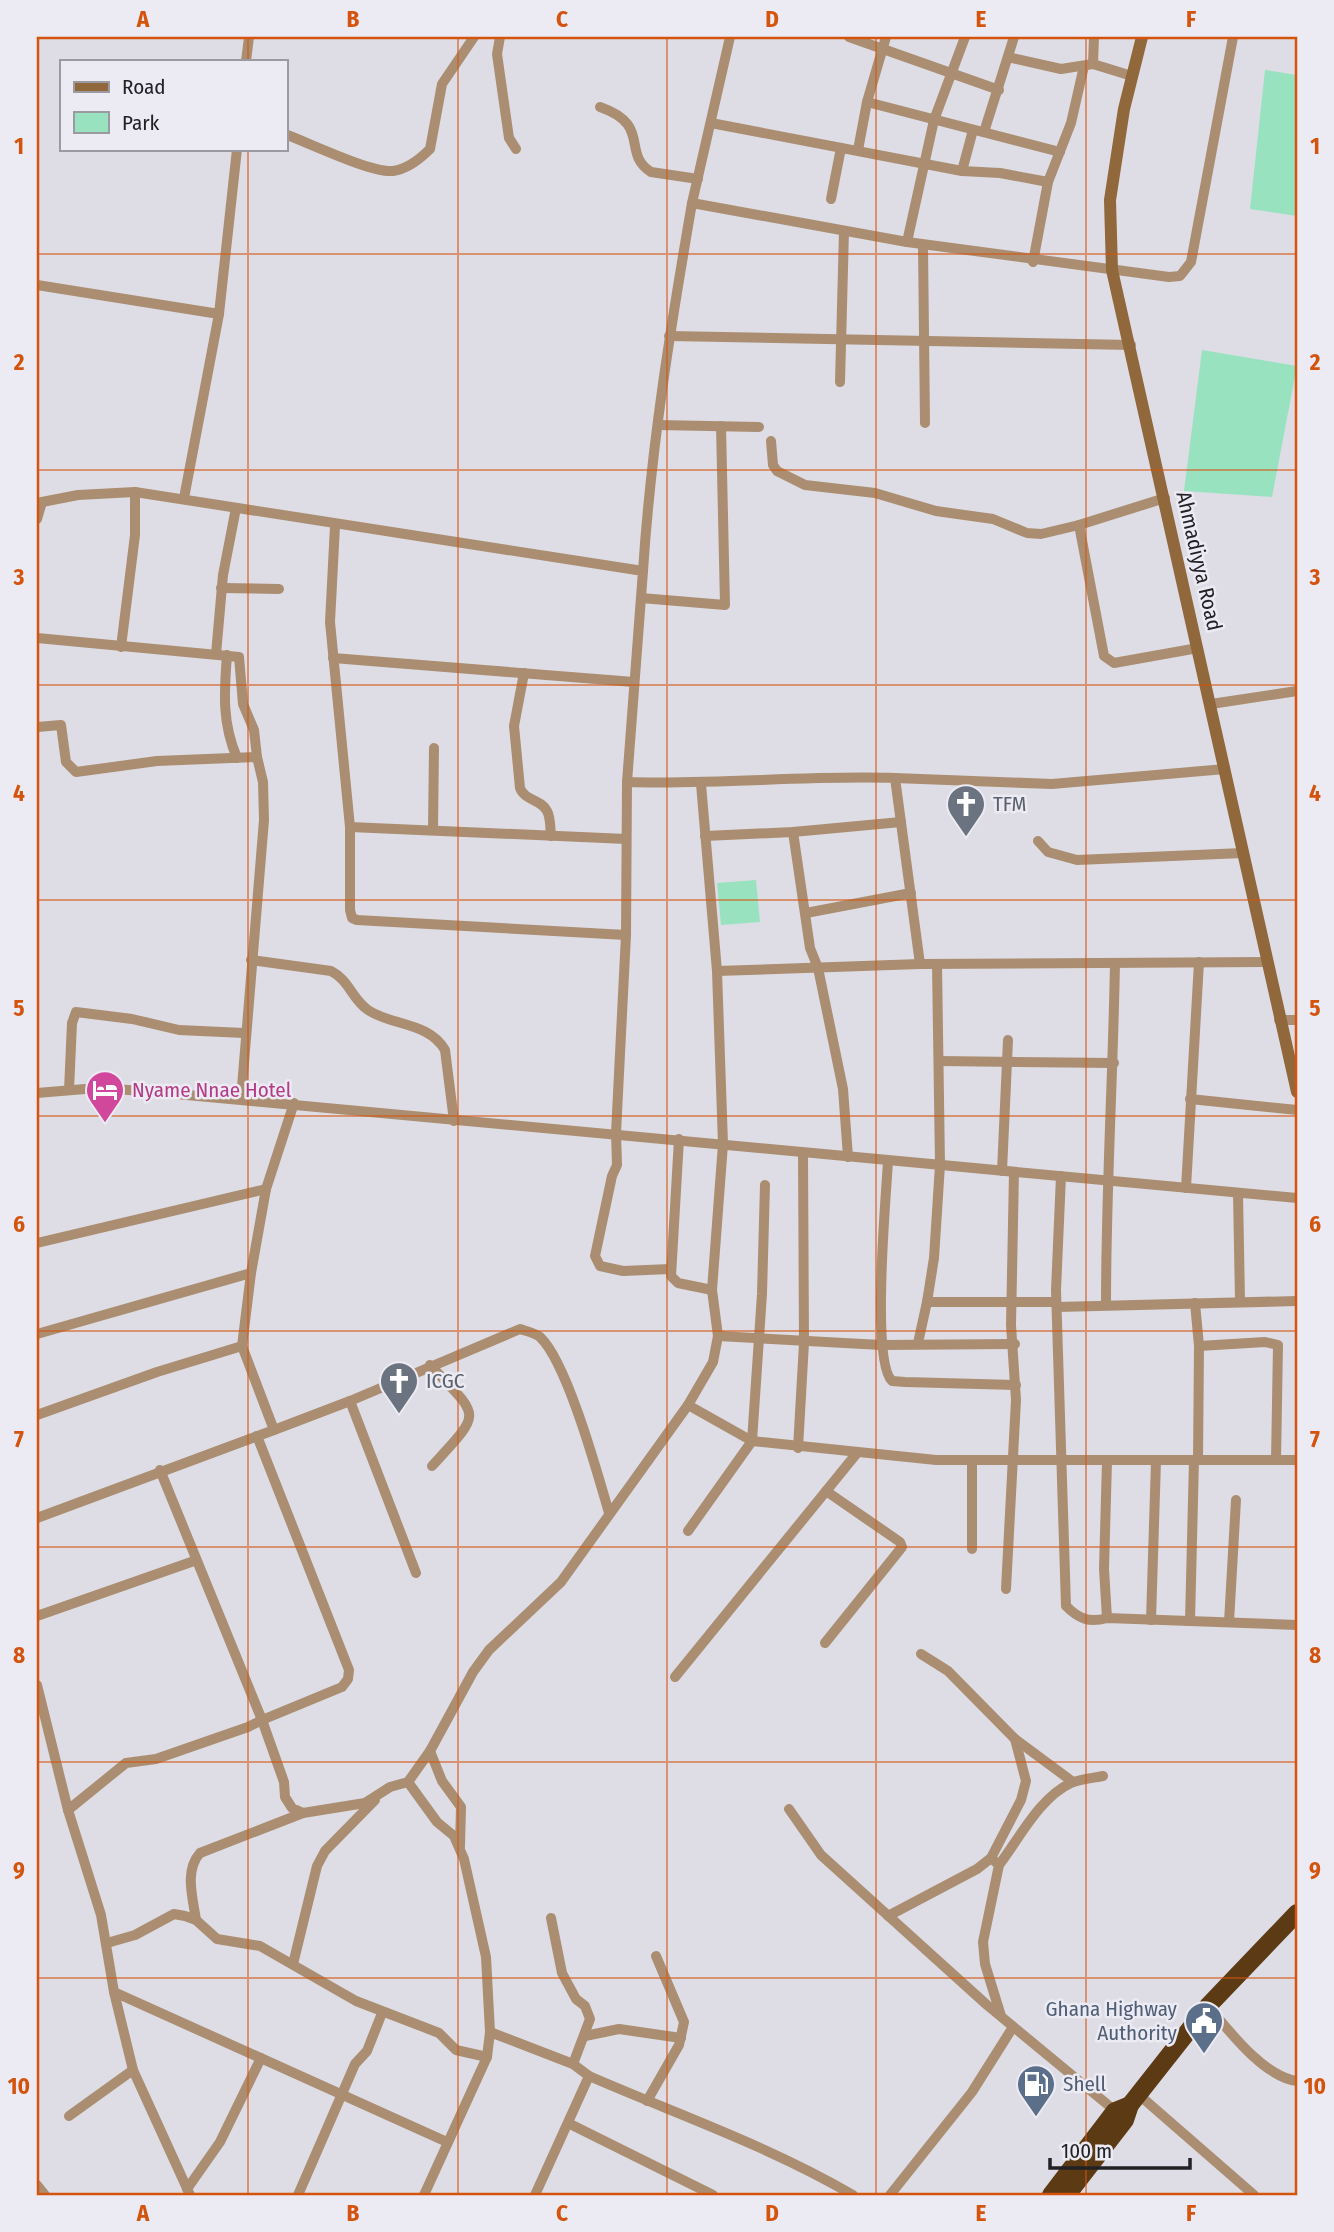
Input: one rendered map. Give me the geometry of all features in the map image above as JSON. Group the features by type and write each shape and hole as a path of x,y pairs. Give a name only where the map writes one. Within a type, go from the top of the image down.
{"highway":[{"path":"1051,2195 1127,2107 1208,2006 1297,1913"},
{"path":"1067,2195 1127,2107"}],"street":[{"path":"246,60 249,37"},
{"path":"287,135 374,168 386,171 407,167 430,149 442,84 474,37"},
{"path":"500,37 497,54 509,138 516,149"},
{"path":"670,1269 623,1271 600,1266 596,1262 606,1199 617,1166 616,1133 626,935 627,782 647,514 669,336 692,203 730,37"},
{"path":"849,37 999,90"},
{"path":"858,150 867,102 886,37"},
{"path":"907,242 934,120 965,37"},
{"path":"962,171 999,90 1014,37"},
{"path":"1033,262 1048,182 1089,65 1094,37"},
{"name":"Ahmadiyya Road","path":"1142,37 1132,76 1110,200 1112,270 1297,1092"},
{"path":"692,203 1033,262 1169,278 1180,276 1191,262 1233,37"},
{"path":"1008,57 1061,69 1089,65 1132,76"},
{"path":"867,102 1060,152"},
{"path":"600,107 618,113 627,120 633,131 640,163 645,169 651,173 698,179"},
{"path":"710,123 962,171 1000,173 1048,182"},
{"path":"831,200 841,148"},
{"path":"184,498 219,314 237,150"},
{"path":"840,382 844,231"},
{"path":"923,245 925,423"},
{"path":"37,285 219,314"},
{"path":"669,336 1131,345"},
{"path":"658,425 759,427"},
{"path":"641,598 725,605 721,426"},
{"path":"771,441 773,464 777,471 805,485 874,493 936,511 993,519 1027,533 1041,534 1079,525 1165,498"},
{"path":"121,647 135,535 135,492"},
{"path":"37,519 40,503 78,495 135,492 184,498 335,526 643,571"},
{"path":"236,508 221,588 223,705 229,738 237,758"},
{"path":"1079,525 1104,656 1114,663 1198,648"},
{"path":"335,526 330,622 350,827 352,918 626,935"},
{"path":"221,588 279,589"},
{"path":"37,638 239,657 243,704 254,730 263,782 264,820 244,1033 241,1099"},
{"path":"333,658 634,682"},
{"path":"523,673 514,726 520,788 525,796 548,813 551,836"},
{"path":"1211,704 1297,691"},
{"path":"37,727 61,725 66,762 76,772 157,761 257,757"},
{"path":"433,748 433,831"},
{"path":"627,782 701,784 815,776 1052,784 1225,769"},
{"path":"895,778 920,964"},
{"path":"196,1920 190,1875 194,1860 200,1853 303,1814 365,1803 383,1791 408,1782 430,1751 473,1672 489,1650 561,1582 688,1405 713,1362 718,1336 712,1290 723,1144 717,971 701,784"},
{"path":"705,836 793,832 901,822"},
{"path":"350,827 626,839"},
{"path":"793,832 810,948 818,968 843,1089 848,1157"},
{"path":"1038,841 1048,852 1077,860 1242,853"},
{"path":"806,913 911,893"},
{"path":"251,960 331,971 343,977 369,1011 428,1033 439,1041 444,1049 454,1121"},
{"path":"1186,1188 1199,962"},
{"path":"717,971 920,964 1267,962"},
{"path":"1106,1304 1106,1180 1114,1063 1115,963"},
{"path":"918,1343 931,1284 940,1165 937,964"},
{"path":"69,1090 72,1023 76,1012 132,1019 179,1030 244,1033"},
{"path":"1279,1020 1297,1020"},
{"path":"1002,1171 1008,1040"},
{"path":"939,1061 1114,1063"},
{"path":"37,1093 69,1090 144,1091 294,1103 454,1121 616,1133 803,1153 1297,1198"},
{"path":"1191,1099 1297,1110"},
{"path":"274,1430 242,1346 251,1273 266,1189 294,1103"},
{"path":"679,1139 670,1276 678,1283 712,1290"},
{"path":"798,1448 804,1343 803,1153"},
{"path":"888,1161 881,1345 885,1373 892,1381 1016,1385"},
{"path":"1006,1589 1016,1385 1013,1303 1014,1172"},
{"path":"1061,1176 1056,1304 1066,1606 1086,1620 1107,1618 1297,1625"},
{"path":"688,1531 752,1441 765,1185"},
{"path":"37,1243 266,1189"},
{"path":"1238,1193 1240,1301"},
{"path":"37,1334 251,1273"},
{"path":"927,1302 1106,1304 1297,1301"},
{"path":"1190,1621 1199,1346 1195,1303"},
{"path":"37,1518 350,1401 520,1329 539,1336 554,1359 588,1441 609,1513"},
{"path":"718,1336 804,1343 1015,1344"},
{"path":"1199,1346 1265,1342 1278,1345 1276,1460"},
{"path":"37,1415 157,1371 242,1346"},
{"path":"430,1365 463,1398 470,1414 469,1425 432,1466"},
{"path":"350,1401 416,1573"},
{"path":"688,1405 752,1441 798,1448 972,1460 1297,1460"},
{"path":"68,1810 126,1763 156,1759 262,1720 342,1687 348,1679 349,1670 257,1436"},
{"path":"675,1677 857,1453"},
{"path":"972,1460 972,1549"},
{"path":"1107,1461 1107,1618"},
{"path":"1151,1620 1156,1461"},
{"path":"160,1470 194,1561 262,1720 284,1782 285,1797 292,1808 303,1814"},
{"path":"825,1643 902,1547 900,1542 826,1491"},
{"path":"1229,1622 1236,1500"},
{"path":"37,1616 194,1561"},
{"path":"921,1654 948,1671 1014,1739 1073,1782"},
{"path":"37,1692 68,1810 101,1915 114,1992 133,2070 189,2192"},
{"path":"1001,2017 985,1964 983,1941 995,1862 1021,1800 1026,1781 1014,1739"},
{"path":"424,2195 487,2057 490,2032 486,1957 460,1846 461,1807 442,1781 430,1751"},
{"path":"888,1916 995,1862 1045,1804 1073,1782 1103,1776"},
{"path":"408,1782 437,1822 460,1846"},
{"path":"293,1964 317,1866 325,1851 383,1791"},
{"path":"789,1809 810,1843 1013,2027 1254,2195"},
{"path":"107,1943 135,1935 174,1914 196,1920 217,1939 260,1945 382,2013 439,2033 456,2050 487,2057"},
{"path":"551,1918 562,1973 576,1998 585,2006 590,2019 573,2064"},
{"path":"647,2101 681,2039 683,2014 656,1956"},
{"path":"114,1992 447,2142"},
{"path":"1208,2006 1234,2036 1273,2072 1287,2080 1297,2081"},
{"path":"298,2195 355,2064 373,2039 382,2013"},
{"path":"890,2195 972,2092 1013,2027"},
{"path":"585,2036 619,2029 681,2039"},
{"path":"490,2032 573,2064 589,2076 647,2101 757,2144 800,2164 853,2195"},
{"path":"189,2192 220,2142 261,2058"},
{"path":"69,2116 133,2070"},
{"path":"535,2195 570,2124 589,2076"},
{"path":"570,2124 713,2195"},
{"path":"37,2185 45,2195"}],"green space":[{"path":"1265,70 1297,75 1297,216 1250,209"},
{"path":"1202,350 1297,366 1272,497 1184,491"},
{"path":"756,880 760,922 721,925 717,883"}],"place":[{"name":"TFM","path":"966,838"},
{"name":"Nyame Nnae Hotel","path":"105,1124"},
{"name":"ICGC","path":"399,1415"},
{"name":"Ghana Highway Authority","path":"1204,2055"},
{"name":"Shell","path":"1036,2118"}]}
